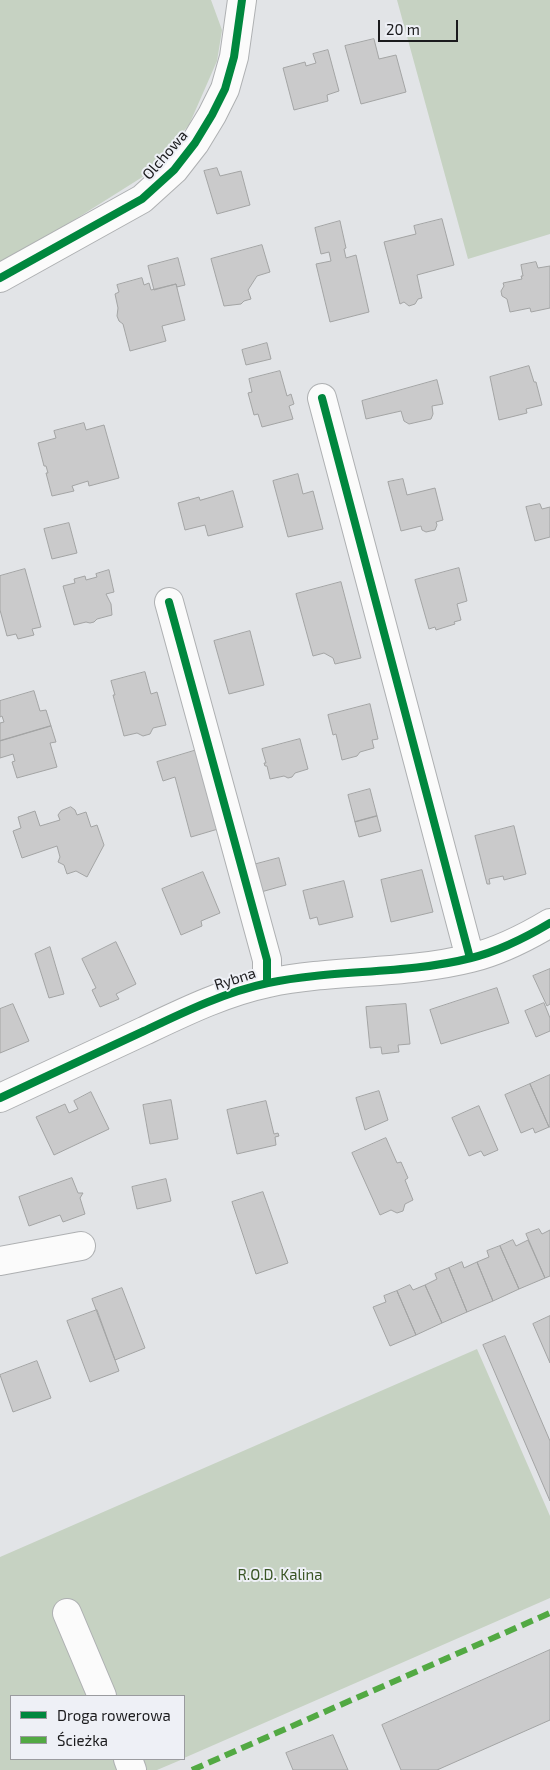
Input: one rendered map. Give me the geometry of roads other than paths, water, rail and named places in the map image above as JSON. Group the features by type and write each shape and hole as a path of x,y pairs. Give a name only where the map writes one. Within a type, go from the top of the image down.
{"street":[{"name":"Olchowa","path":"0,278 142,200 174,170 195,142 225,89 234,57 242,0"},
{"path":"322,398 470,958"},
{"path":"169,602 267,960 268,983"},
{"name":"Rybna","path":"0,1098 224,996 268,983 294,978 419,967 470,958 522,939 550,923"},
{"path":"0,1261 81,1246"},
{"path":"67,1613 102,1695"}],"park label":[{"name":"R.O.D. Kalina","path":"280,1575"}]}
